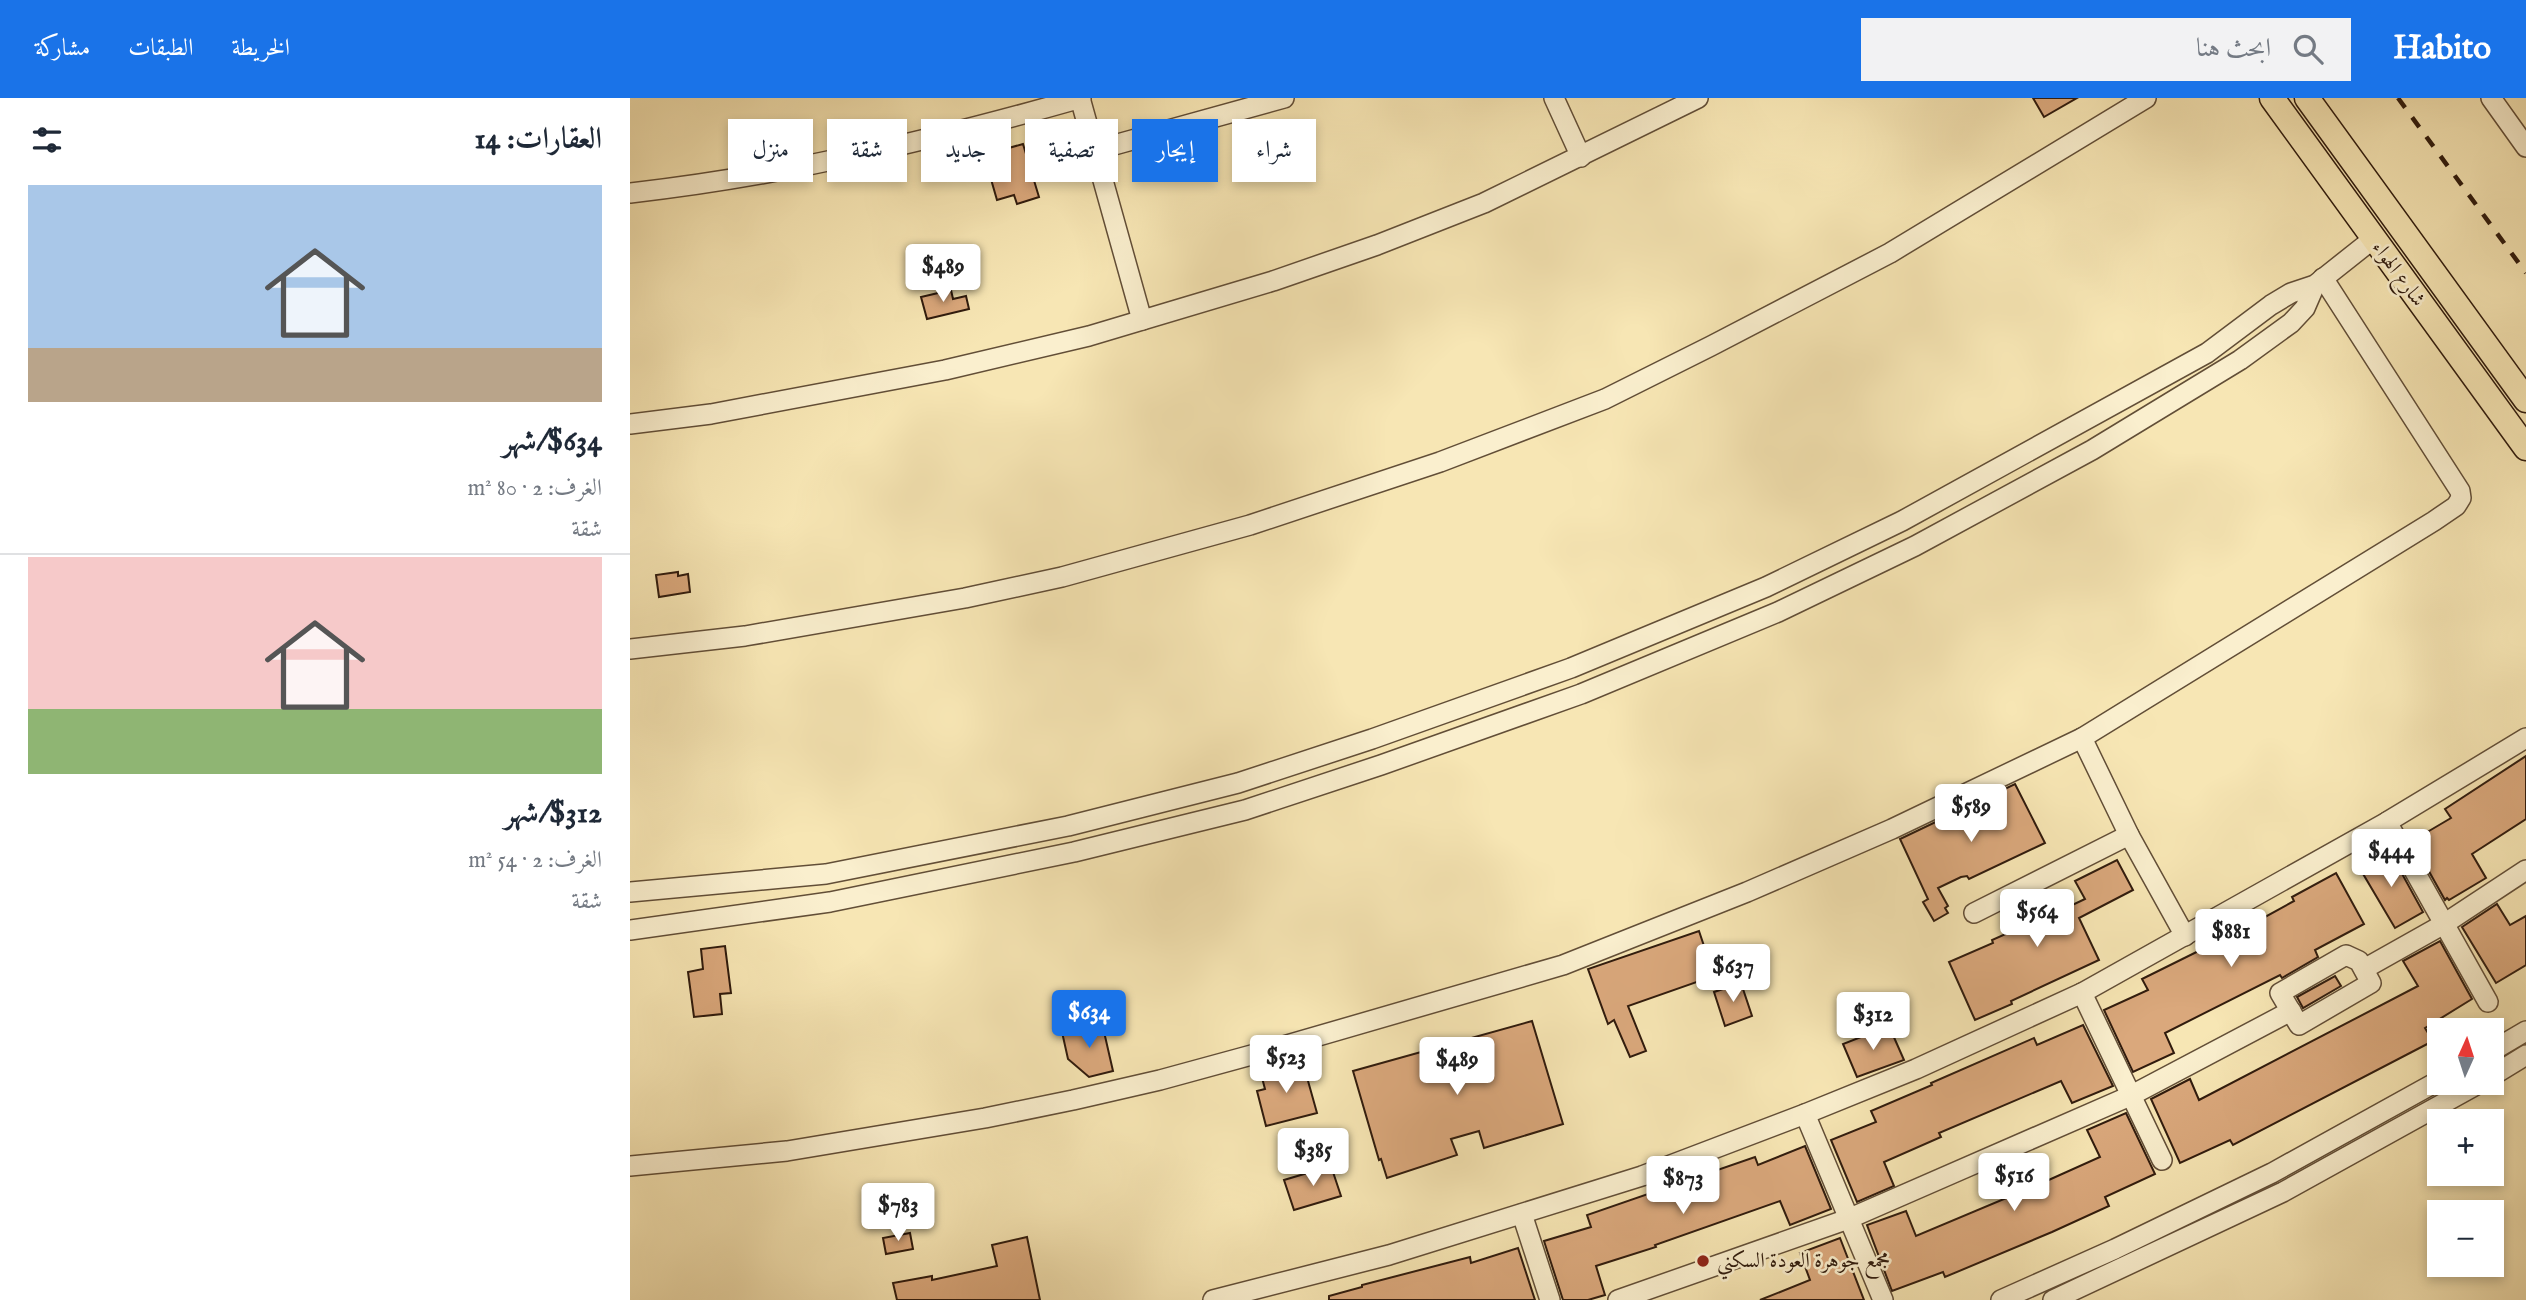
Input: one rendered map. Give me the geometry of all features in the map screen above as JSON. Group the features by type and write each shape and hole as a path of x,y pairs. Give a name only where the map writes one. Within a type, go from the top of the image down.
{"main road":[{"name":"شارع الهواء","path":"2272,98 2526,448"},
{"name":"شارع الهواء","path":"2307,98 2526,401"}],"street":[{"path":"630,193 739,178 872,152 980,127 1081,98 1087,119"},
{"path":"1118,144 1284,98"},
{"path":"1554,98 1581,157"},
{"path":"630,424 711,414 945,370 1089,336 1273,281 1377,245 1484,203 1698,98"},
{"path":"630,649 746,636 965,598 1062,577 1250,525 1440,462 1605,399 1712,346 1890,253 2147,98"},
{"path":"2491,98 2524,139"},
{"path":"1105,182 1142,320"},
{"path":"630,892 825,874 1068,826 1238,783 1558,672 1766,587 1902,521 2207,353 2271,305 2319,281 2373,239"},
{"path":"630,1166 787,1150 1048,1105 1160,1080 1424,1006 1563,965 1747,892 1892,829 2082,738 2434,521 2456,506 2461,498 2460,491 2319,281"},
{"path":"630,930 830,901 1074,852 1232,813 1381,765 1581,694 1778,612 1915,546 2092,450 2240,360 2291,323 2305,309 2319,281"},
{"path":"2082,738 2129,835 2185,936"},
{"path":"1213,1300 1233,1298 1389,1255 1642,1175 1916,1069 2082,993 2387,822 2526,738"},
{"path":"2387,822 2488,1002"},
{"path":"1974,913 2129,835"},
{"path":"2364,969 2444,924 2526,870"},
{"path":"2346,955 2357,959 2364,969 2371,983 2299,1025 2280,993 2346,955"},
{"path":"2082,993 2162,1160"},
{"path":"1618,1300 1848,1219 2130,1096 2291,1011"},
{"path":"2504,1044 2526,1031"},
{"path":"2504,1069 2526,1055"},
{"path":"2001,1300 2115,1249 2272,1172 2427,1087"},
{"path":"2053,1300 2283,1192 2453,1096"},
{"path":"1805,1114 1883,1300"},
{"path":"1522,1214 1550,1300"}],"building":[{"path":"2033,98 2077,98 2044,117"},
{"path":"1023,144 1025,182 1034,182 1039,197 1017,204 1014,195 997,200 992,182 1011,182 1011,147"},
{"path":"951,290 953,299 966,296 969,309 927,319 921,297"},
{"path":"678,572 678,576 688,574 690,592 659,597 656,575"},
{"path":"2526,756 2526,819 2472,854 2486,878 2445,900 2412,841 2451,818 2445,809"},
{"path":"2015,784 2045,843 1969,879 1967,876 1961,877 1938,888 1948,906 1945,908 1948,913 1934,921 1923,902 1928,899 1900,839"},
{"path":"2389,850 2423,912 2395,928 2359,867"},
{"path":"2117,860 2133,890 2079,918 2099,960 1975,1020 1949,962 2085,899 2075,881"},
{"path":"2336,873 2364,924 2315,950 2318,957 2282,978 2280,975 2165,1033 2174,1053 2133,1072 2104,1010 2148,990 2142,979 2245,928 2294,901 2292,897"},
{"path":"2497,904 2510,925 2526,916 2526,965 2496,983 2462,927"},
{"path":"1699,931 1714,976 1628,1006 1646,1051 1630,1057 1614,1020 1608,1024 1588,969"},
{"path":"2440,941 2472,999 2441,1018 2427,1018 2427,1044 2233,1145 2230,1140 2180,1163 2151,1099 2190,1079 2199,1100 2418,986 2403,961"},
{"path":"725,946 731,993 720,994 722,1014 694,1017 688,972 703,969 701,949"},
{"path":"2335,976 2341,986 2303,1008 2297,997"},
{"path":"1741,983 1752,1016 1725,1026 1714,992"},
{"path":"1532,1021 1563,1124 1484,1148 1479,1131 1451,1139 1457,1155 1387,1178 1381,1159 1379,1160 1353,1071"},
{"path":"1102,1023 1113,1071 1089,1077 1068,1059 1062,1032"},
{"path":"2083,1025 2113,1086 2072,1103 2061,1081 1939,1133 1941,1137 1884,1162 1894,1186 1857,1202 1831,1140 1876,1122 1871,1111 1932,1085 1931,1083 2034,1038 2037,1045"},
{"path":"1889,1026 1904,1060 1857,1077 1843,1044"},
{"path":"1303,1063 1317,1113 1266,1126 1257,1091 1265,1089 1261,1074"},
{"path":"2126,1113 2155,1174 2105,1197 2109,1206 2052,1232 1945,1277 1943,1272 1892,1291 1867,1225 1906,1211 1916,1236 2042,1183 2100,1157 2087,1130"},
{"path":"1805,1146 1831,1209 1790,1225 1780,1201 1596,1266 1605,1295 1588,1300 1563,1300 1544,1241 1591,1227 1587,1215 1755,1157 1758,1165"},
{"path":"1331,1166 1341,1196 1294,1210 1284,1180"},
{"path":"910,1233 913,1249 886,1254 883,1238"},
{"path":"1027,1237 1040,1300 897,1300 893,1283 932,1276 932,1280 997,1266 992,1245"},
{"path":"1840,1238 1864,1300 1760,1300 1810,1280 1800,1253"},
{"path":"1518,1248 1535,1300 1329,1300 1329,1296 1362,1285 1470,1257 1471,1263"}],"railway":[{"path":"2398,98 2526,273"}],"place":[{"name":"مجمع جوهرة العودة السكني","path":"1703,1261"}]}
